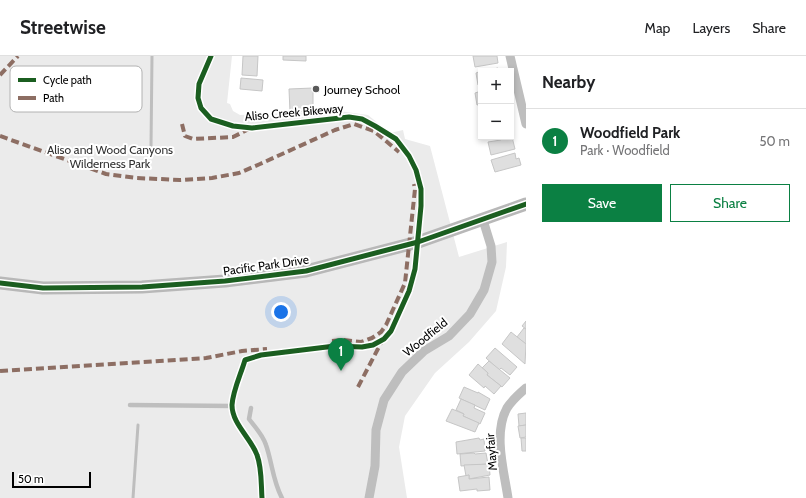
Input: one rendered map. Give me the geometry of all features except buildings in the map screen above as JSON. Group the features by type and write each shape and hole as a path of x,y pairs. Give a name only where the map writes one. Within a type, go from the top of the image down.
{"main road":[{"name":"Pacific Park Drive","path":"0,283 42,288 94,288 186,284 270,276 351,260 418,242 470,225 526,204"}],"street":[{"path":"510,56 525,120"},
{"name":"Woodfield","path":"369,498 375,466 376,430 384,400 402,372 424,351 449,336 470,314 484,290 492,262 491,246 484,220"},
{"name":"Mayfair","path":"508,498 500,441 500,425 506,409 515,397 526,388"}],"lane":[{"path":"130,405 232,406"},
{"path":"251,408 249,419 266,443 276,486 282,498"}],"green space":[{"name":"Aliso and Wood Canyons Wilderness Park","path":"0,56 232,56 227,103 230,104 233,111 240,115 339,111 368,115 390,133 403,130 405,139 430,146 459,257 507,242 506,267 496,311 469,342 435,373 405,416 399,447 407,498 0,498"}],"waterway":[{"path":"151,147 152,56"},
{"path":"133,498 138,425"}],"marked path":[{"path":"0,75 18,56"},
{"path":"182,124 185,136 193,139 233,137 249,129"},
{"path":"0,136 106,174 137,178 180,180 212,178 239,173 335,130 354,124 374,131 399,152"},
{"path":"332,341 344,340 361,342 372,338 381,332 386,325 405,283 415,189 414,184"},
{"path":"358,387 382,341"},
{"path":"0,371 206,358 242,351 267,349"}],"cycle path":[{"name":"Aliso Creek Bikeway","path":"211,56 199,84 198,98 201,108 211,119 233,126 252,128 349,117 362,119 396,139 409,156 416,170 421,189 421,206 415,269 409,291 391,331 384,339 373,345 362,347 335,346 261,355 245,360 232,405 238,425 251,443 259,460 262,498"},
{"path":"0,283 43,288 142,287 225,281 306,271 418,242 526,204"}],"place":[{"name":"Journey School","path":"316,89"},
{"name":"Woodfield Park","path":"341,371"}]}
